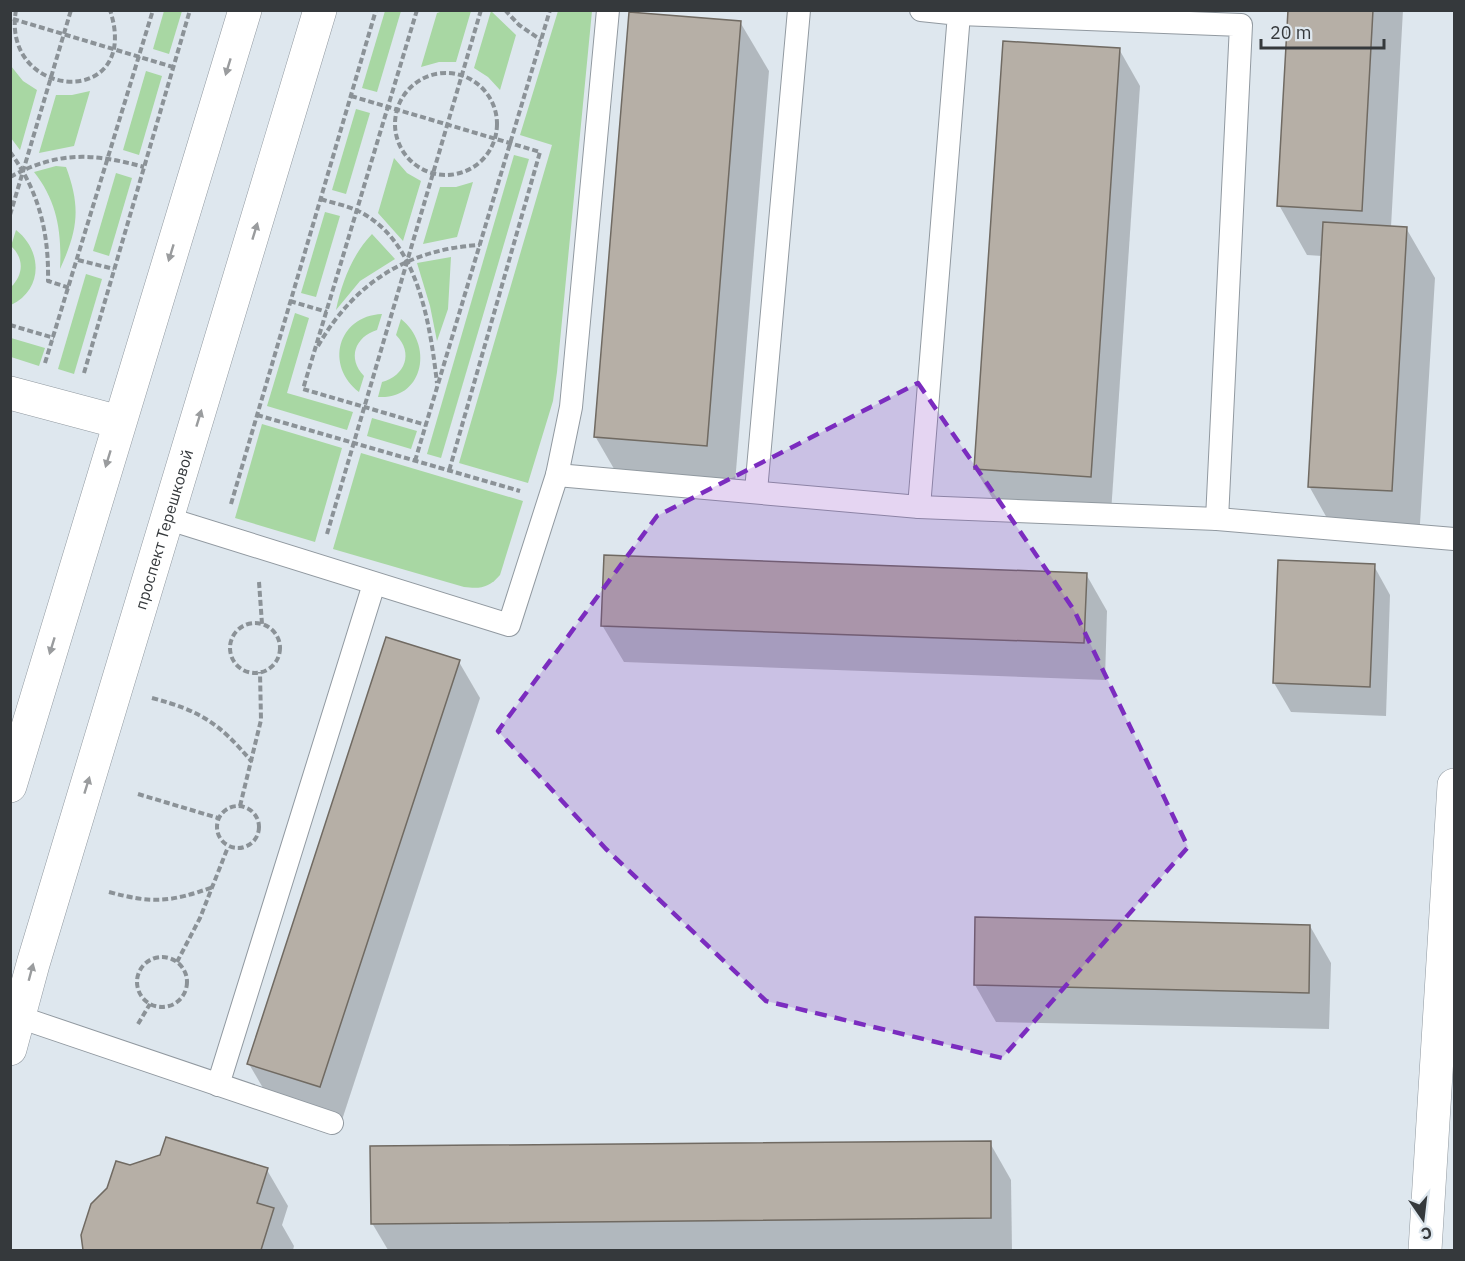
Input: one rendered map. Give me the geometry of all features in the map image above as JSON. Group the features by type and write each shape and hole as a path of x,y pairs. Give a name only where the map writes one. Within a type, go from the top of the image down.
{"main road":[{"path":"10,786 245,10"},
{"name":"проспект Терешковой","path":"10,1049 115,689 169,519 320,10"},
{"path":"10,393 119,422"},
{"path":"1425,1251 1455,785"}],"lane":[{"path":"169,519 509,625 557,475 571,406 608,10"},
{"path":"756,491 799,10"},
{"path":"921,10 959,14 1241,25 1216,519"},
{"path":"919,507 959,14"},
{"path":"557,475 919,507 1216,519 1455,539"},
{"path":"218,1085 374,584"},
{"path":"19,1017 332,1123"}],"path":[{"path":"16,10 12,18 11,32 16,52"},
{"path":"10,215 71,10"},
{"path":"37,77 49,82 78,82 91,76 102,66 112,48 114,25 110,10"},
{"path":"10,325 54,338 153,10"},
{"path":"75,377 83,373 190,10"},
{"path":"221,536 376,10"},
{"path":"417,10 303,389 426,425"},
{"path":"317,566 481,10"},
{"path":"505,10 519,25 541,40"},
{"path":"415,461 550,10"},
{"path":"12,18 173,67"},
{"path":"18,58 32,73"},
{"path":"451,72 462,75 475,81 494,103 498,117 495,140 486,157 475,167 448,176 433,174 410,160 401,149 394,123 396,110 408,90 427,76 451,72"},
{"path":"351,96 540,152 449,471"},
{"path":"10,152 24,170 38,199 48,255 48,281 70,288"},
{"path":"10,177 45,161 74,155 109,157 144,167"},
{"path":"321,199 357,210 388,235 407,261 424,318 437,387"},
{"path":"314,352 329,327 355,297 378,278 428,252 480,245"},
{"path":"78,260 114,269"},
{"path":"290,301 327,312"},
{"path":"257,415 549,500"},
{"path":"257,547 262,624"},
{"path":"254,623 262,624 277,635 280,646 279,657 273,665 260,672 243,669 235,663 230,646 238,630 254,623"},
{"path":"240,806 261,720 260,672"},
{"path":"138,794 218,818"},
{"path":"240,806 249,808 256,815 259,833 250,845 236,849 228,847 218,835 218,818 231,807 240,806"},
{"path":"177,962 214,887 228,847"},
{"path":"110,892 138,900 166,901 214,887"},
{"path":"161,957 177,962 184,970 188,980 186,991 180,1000 171,1006 160,1007 150,1004 138,989 140,971 152,959 161,957"}],"highlighted area":[{"path":"918,383 1074,610 1188,847 1002,1058 766,1001 606,849 498,731 657,516"}],"green space":[{"path":"446,10 471,11 456,62 439,62 421,67 437,13"},
{"path":"164,11 182,11 169,54 153,49"},
{"path":"385,11 401,11 377,92 362,88"},
{"path":"491,11 516,35 500,90 488,77 474,68"},
{"path":"558,11 592,11 557,372 553,401 528,483 459,463 552,145 520,135"},
{"path":"11,66 23,81 37,90 20,150 11,138"},
{"path":"146,71 162,76 139,155 123,150"},
{"path":"90,91 74,146 39,153 56,95 72,95"},
{"path":"356,109 370,113 346,194 332,190"},
{"path":"514,155 529,159 441,458 427,454"},
{"path":"394,158 407,173 421,181 403,241 378,213"},
{"path":"56,166 66,167 74,194 75,207 74,230 60,269 59,230 53,206 34,172"},
{"path":"116,173 132,178 109,256 93,251"},
{"path":"473,182 457,237 423,244 440,187 456,187"},
{"path":"325,212 340,216 316,297 301,293"},
{"path":"16,230 31,248 36,269 29,289 22,298 11,305 11,287 18,277 21,266 11,246"},
{"path":"372,234 395,259 360,281 336,310 349,269"},
{"path":"451,257 448,309 437,341 430,306 417,263"},
{"path":"86,274 102,279 74,374 58,369"},
{"path":"295,313 309,318 287,393 353,412 347,430 267,406"},
{"path":"382,314 377,330 363,338 356,349 356,362 364,376 359,392 348,381 342,369 339,356 341,344 346,333 355,323 367,317"},
{"path":"401,319 411,330 418,343 419,369 406,390 394,396 378,397 382,382 396,375 404,363 405,349 396,335"},
{"path":"11,338 45,348 39,366 11,357"},
{"path":"372,418 417,431 411,449 367,436"},
{"path":"262,424 342,448 315,542 235,518"},
{"path":"361,453 523,501 500,575 484,587 464,587 333,549"}],"building":[{"path":"1288,10 1373,10 1362,211 1277,206"},
{"path":"629,12 741,21 707,446 594,437"},
{"path":"1003,41 1120,48 1091,477 974,469"},
{"path":"1323,222 1407,227 1392,491 1308,487"},
{"path":"604,555 1087,573 1084,643 601,626"},
{"path":"1278,560 1375,564 1370,687 1273,683"},
{"path":"386,637 460,660 320,1087 247,1064"},
{"path":"975,917 1310,925 1309,993 974,985"},
{"path":"166,1137 268,1168 257,1203 274,1208 261,1250 83,1250 81,1235 91,1204 107,1188 116,1161 130,1165 160,1155"},
{"path":"991,1141 991,1218 371,1224 370,1146"}]}
